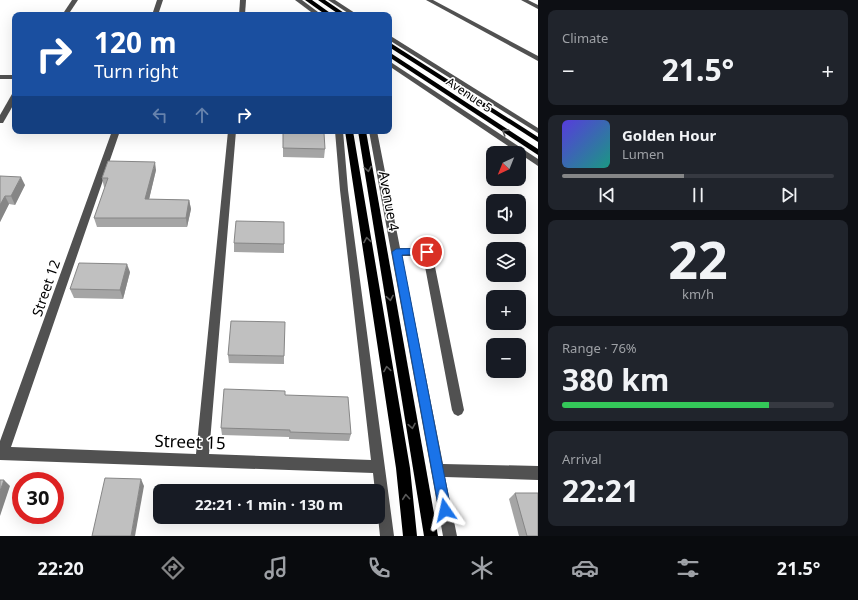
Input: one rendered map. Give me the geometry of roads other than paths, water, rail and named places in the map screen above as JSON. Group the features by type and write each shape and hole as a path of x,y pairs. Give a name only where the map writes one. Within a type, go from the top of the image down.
{"main road":[{"path":"308,0 326,12"},
{"path":"321,0 339,12"},
{"name":"Avenue 5","path":"392,46 538,140"},
{"name":"Avenue 5","path":"392,56 538,153"},
{"name":"Avenue 4","path":"349,134 404,468 410,536"},
{"name":"Avenue 4","path":"363,134 431,536"}],"street":[{"path":"67,12 75,0"},
{"path":"156,12 160,0"},
{"path":"242,12 243,0"},
{"path":"298,0 315,12"},
{"path":"331,0 350,12"},
{"path":"429,0 538,59"},
{"path":"524,0 538,7"},
{"path":"392,39 538,131"},
{"path":"392,65 538,163"},
{"path":"0,77 12,77"},
{"path":"0,121 12,101"},
{"name":"Street 12","path":"1,454 115,134"},
{"path":"202,460 232,134"},
{"path":"339,134 344,190 387,536"},
{"path":"375,134 450,536"},
{"path":"396,252 427,252 458,410"},
{"name":"Street 15","path":"1,454 378,467"},
{"path":"437,470 538,473"}]}
